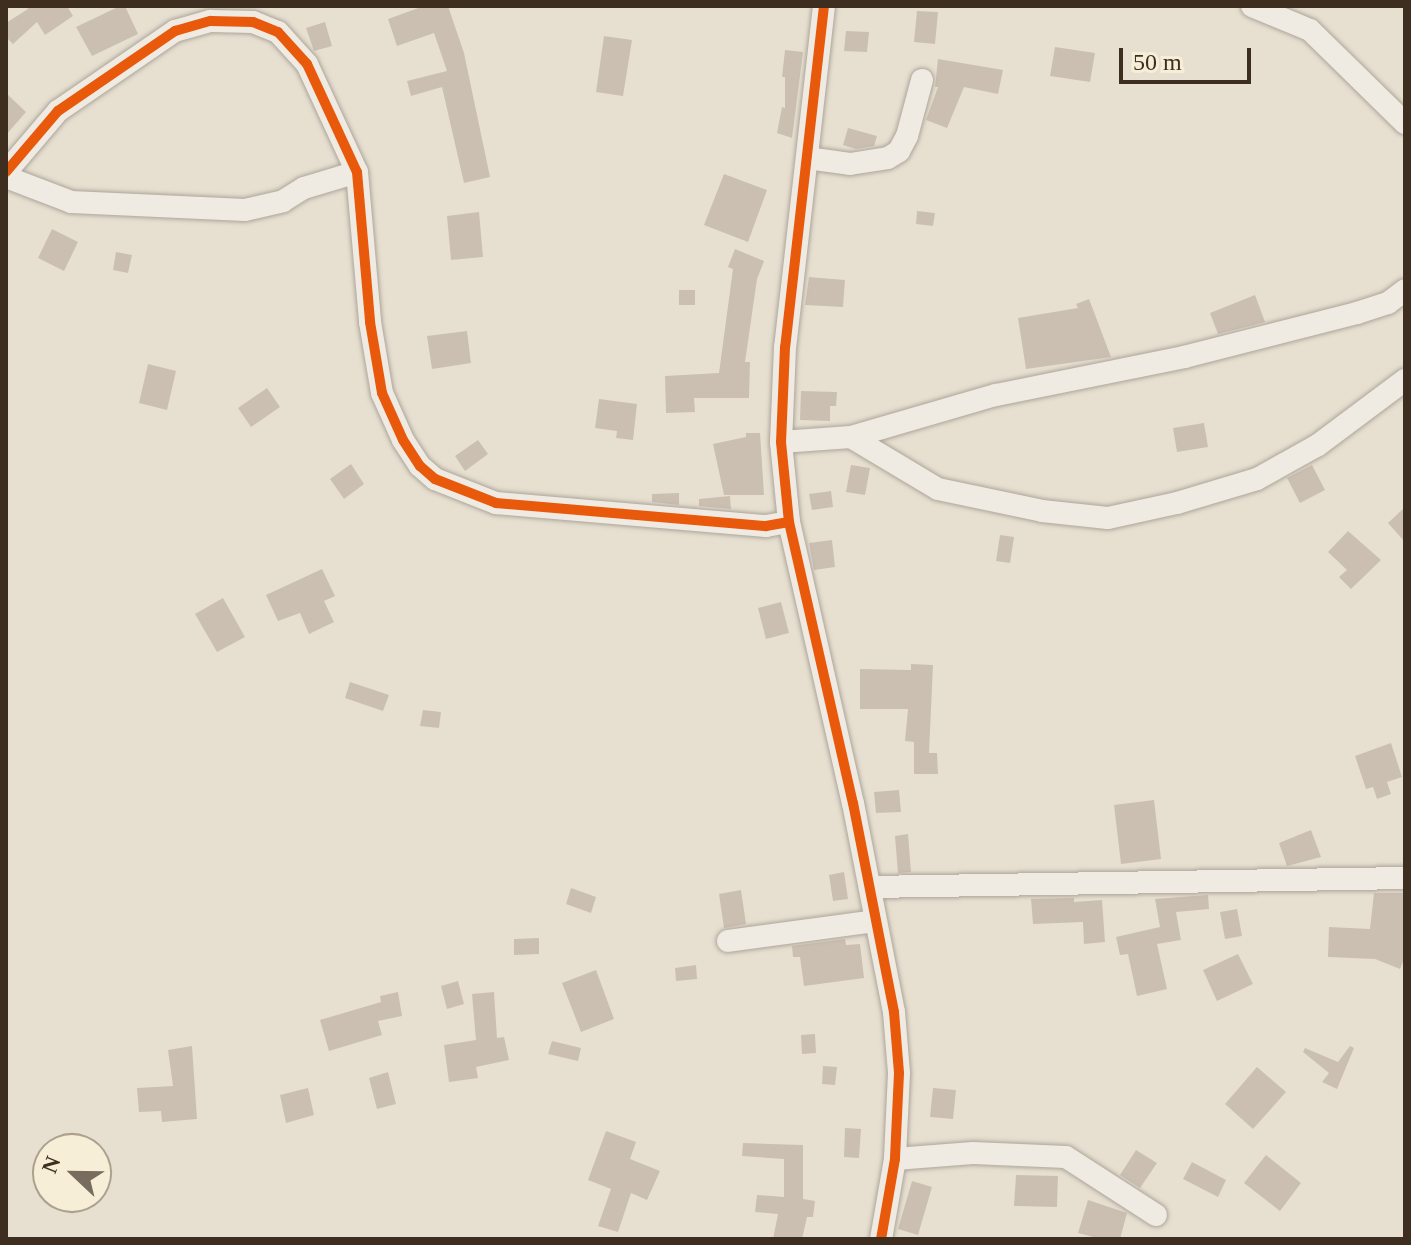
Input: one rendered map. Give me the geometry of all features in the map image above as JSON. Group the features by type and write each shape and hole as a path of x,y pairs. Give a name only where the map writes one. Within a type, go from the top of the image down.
{"street":[{"path":"824,6 785,347 781,442 789,522 870,887 894,1012 899,1073 895,1159 881,1239"},
{"path":"1252,6 1310,30 1405,123"},
{"path":"357,172 304,188 283,201 245,210 71,202 6,174 58,111 175,31 211,21 253,22 278,32 307,64 357,172 367,259 370,322 382,393 403,440 435,479 496,503 766,526 789,522"},
{"path":"807,158 850,164 888,158 899,151 907,136 922,80"},
{"path":"781,442 851,437 996,395 1294,330 1388,303 1405,290"},
{"path":"851,437 938,489 1042,511 1108,518 1177,503 1257,479 1318,445 1405,380"},
{"path":"870,887 1405,878"},
{"path":"728,941 875,921"},
{"path":"895,1159 973,1153 1066,1157 1156,1215"}],"building":[{"path":"26,6 67,6 73,16 45,35 37,22 13,44 6,37 6,23 28,9"},
{"path":"125,6 138,34 92,56 76,27"},
{"path":"424,6 448,6 464,53 490,177 464,183 442,87 411,96 407,81 447,71 434,33 397,46 388,19"},
{"path":"917,11 938,12 935,44 914,42"},
{"path":"325,22 332,46 314,51 306,28"},
{"path":"846,31 869,32 867,52 844,51"},
{"path":"604,36 632,40 623,96 596,92"},
{"path":"1055,47 1095,53 1090,82 1050,76"},
{"path":"785,50 803,52 792,138 777,133 782,107 785,108 785,77 782,77"},
{"path":"938,59 1003,70 998,94 964,87 947,128 926,120 938,87 935,87"},
{"path":"6,93 26,112 6,135"},
{"path":"848,128 877,136 874,146 856,149 843,145"},
{"path":"724,174 767,190 748,242 704,225"},
{"path":"917,211 935,213 933,226 916,224"},
{"path":"479,212 483,257 451,260 447,216"},
{"path":"52,229 78,242 64,271 38,258"},
{"path":"735,249 764,261 757,279 745,362 750,362 749,398 694,398 695,412 666,413 665,376 719,373 733,269 728,267"},
{"path":"116,252 132,255 128,273 113,270"},
{"path":"809,277 845,280 843,307 805,305"},
{"path":"679,290 695,290 695,305 679,305"},
{"path":"1255,295 1265,322 1218,334 1210,313"},
{"path":"1089,299 1111,357 1026,369 1018,318 1078,308 1076,304"},
{"path":"467,331 471,363 432,369 427,336"},
{"path":"148,364 176,371 167,410 139,403"},
{"path":"267,388 280,407 251,427 238,408"},
{"path":"801,391 837,392 836,406 830,406 830,421 800,420"},
{"path":"599,399 637,404 633,440 616,438 617,431 595,428"},
{"path":"1204,423 1208,447 1177,452 1173,428"},
{"path":"746,433 760,433 764,495 724,495 713,444 746,437"},
{"path":"478,440 488,454 465,471 455,456"},
{"path":"351,464 364,484 344,499 330,479"},
{"path":"851,465 870,468 865,495 846,492"},
{"path":"1312,465 1325,490 1300,503 1287,478"},
{"path":"831,491 833,507 812,510 809,494"},
{"path":"679,493 679,505 652,502 652,494"},
{"path":"730,496 731,509 699,506 699,499"},
{"path":"1405,507 1405,542 1388,523"},
{"path":"1348,531 1381,560 1351,589 1339,577 1347,570 1328,552"},
{"path":"1000,535 1014,537 1010,563 996,561"},
{"path":"832,540 835,567 814,570 809,543"},
{"path":"322,569 335,596 324,601 334,622 309,634 300,613 278,621 266,595"},
{"path":"223,598 245,637 217,652 195,614"},
{"path":"781,602 789,633 766,639 758,608"},
{"path":"911,664 933,665 929,753 937,753 938,774 914,774 914,742 905,741 908,709 860,709 860,669 911,670"},
{"path":"350,682 389,695 383,711 345,698"},
{"path":"423,710 441,712 439,728 420,726"},
{"path":"1391,743 1402,777 1387,782 1391,794 1377,799 1373,787 1366,789 1355,756"},
{"path":"899,790 901,812 876,813 874,792"},
{"path":"1154,800 1161,859 1121,864 1114,805"},
{"path":"1311,830 1321,857 1287,866 1279,843"},
{"path":"908,834 911,872 898,873 895,836"},
{"path":"844,872 848,899 833,901 829,875"},
{"path":"571,888 596,897 591,913 566,904"},
{"path":"741,890 746,924 724,928 719,894"},
{"path":"1374,893 1405,893 1405,957 1400,969 1375,959 1328,957 1329,927 1370,929"},
{"path":"1208,895 1209,909 1176,912 1181,940 1157,944 1167,989 1137,996 1128,954 1120,955 1116,937 1160,927 1155,899"},
{"path":"1074,898 1074,902 1102,900 1105,942 1084,944 1083,922 1033,924 1031,899"},
{"path":"1237,909 1242,936 1225,939 1220,912"},
{"path":"539,938 539,954 514,955 514,939"},
{"path":"845,939 846,945 860,944 864,978 804,986 800,957 793,957 792,946"},
{"path":"1238,954 1253,984 1217,1001 1203,970"},
{"path":"696,965 697,979 676,981 675,968"},
{"path":"596,970 614,1019 581,1032 562,983"},
{"path":"458,981 464,1004 447,1009 441,986"},
{"path":"398,992 402,1016 378,1021 382,1035 329,1051 320,1020 381,1002 380,996"},
{"path":"494,992 497,1038 504,1037 509,1060 476,1067 478,1078 449,1082 444,1045 476,1040 472,994"},
{"path":"815,1034 816,1053 802,1054 801,1035"},
{"path":"552,1041 581,1048 578,1061 548,1054"},
{"path":"192,1046 197,1119 162,1122 161,1111 139,1112 137,1088 173,1086 168,1050"},
{"path":"1350,1046 1354,1048 1337,1089 1322,1082 1329,1073 1303,1052 1305,1048 1338,1062"},
{"path":"823,1066 837,1067 835,1085 822,1084"},
{"path":"1257,1067 1286,1092 1253,1129 1225,1104"},
{"path":"388,1072 396,1104 377,1109 369,1078"},
{"path":"308,1088 314,1115 286,1123 280,1095"},
{"path":"933,1088 956,1090 953,1119 930,1117"},
{"path":"845,1128 861,1129 859,1158 844,1157"},
{"path":"606,1131 636,1142 630,1159 660,1171 647,1200 631,1193 618,1232 598,1226 611,1189 588,1180"},
{"path":"743,1143 803,1145 803,1199 815,1201 813,1217 807,1217 802,1239 773,1239 778,1214 755,1212 757,1195 784,1197 784,1159 742,1156"},
{"path":"1136,1150 1157,1163 1140,1188 1120,1175"},
{"path":"1266,1155 1301,1183 1280,1211 1244,1183"},
{"path":"1192,1162 1226,1180 1218,1197 1183,1179"},
{"path":"1016,1175 1058,1176 1057,1207 1014,1206"},
{"path":"912,1181 932,1187 918,1235 898,1229"},
{"path":"1088,1200 1127,1213 1120,1239 1101,1239 1078,1233"}],"cycle path":[{"path":"824,6 785,347 781,442 789,522 853,803 894,1012 899,1073 895,1159 881,1239"},
{"path":"6,172 58,111 175,31 211,21 253,22 278,32 307,64 357,172 370,322 382,393 403,440 420,466 435,479 496,503 766,526 789,522"}]}
